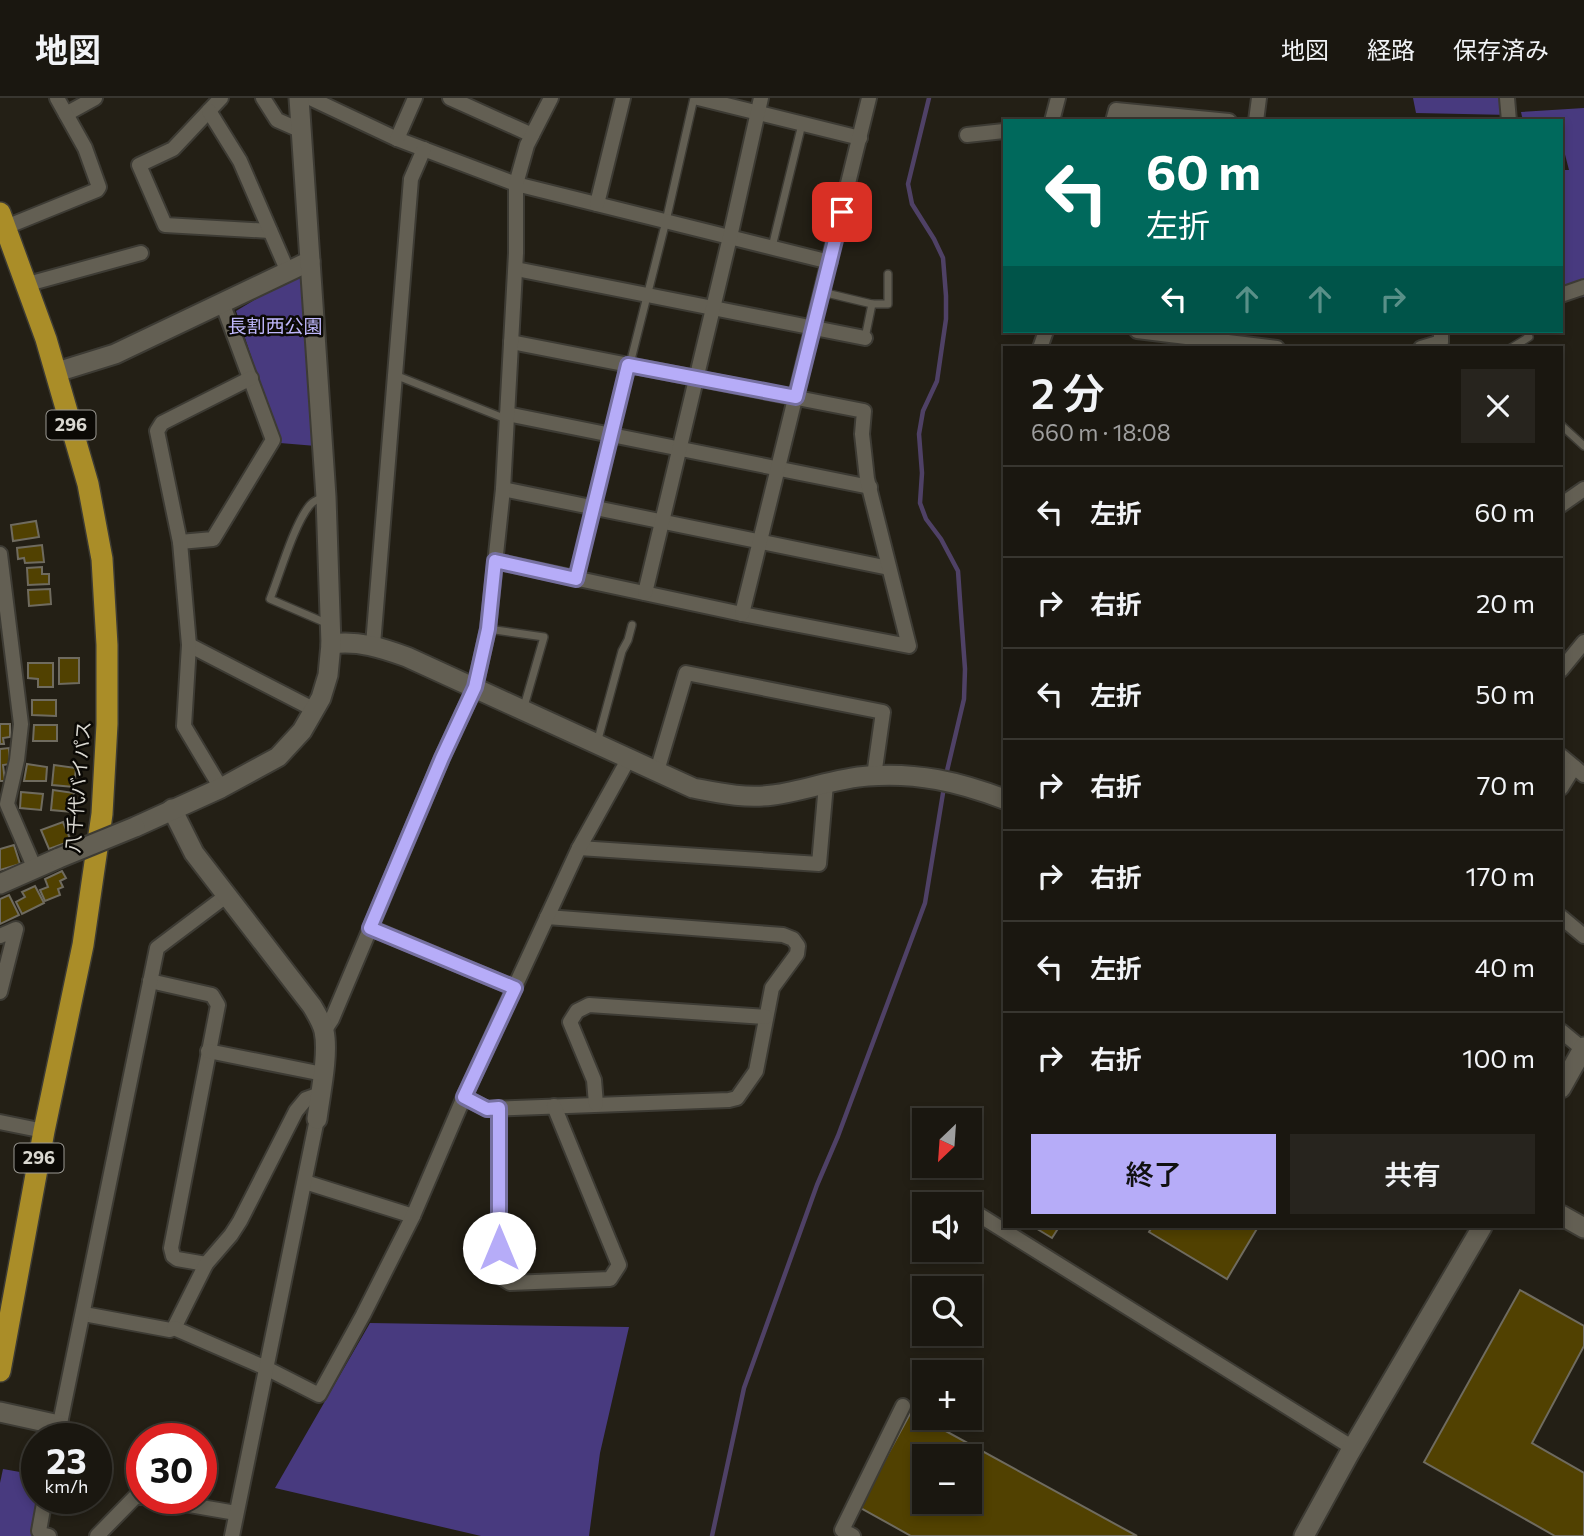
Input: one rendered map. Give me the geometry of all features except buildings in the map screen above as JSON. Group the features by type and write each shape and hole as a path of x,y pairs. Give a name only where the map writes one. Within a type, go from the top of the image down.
{"highway":[{"name":"八千代バイパス","path":"0,1371 44,1131 83,946 102,814 107,724 107,645 102,559 88,484 57,372 3,220"}],"street":[{"path":"3,220 97,190 99,187 85,148 57,98"},
{"path":"66,114 95,98"},
{"path":"221,98 173,149 139,165 165,225 270,231"},
{"path":"263,98 277,120 302,131"},
{"path":"0,884 135,827 220,788 278,757 302,731 321,698 328,675 330,634 326,497 299,98"},
{"path":"310,98 397,139 516,184 830,262"},
{"path":"397,139 415,98"},
{"path":"450,98 532,135"},
{"path":"324,1031 332,1019 442,758 475,687 488,629 502,489 516,269 516,184 532,135 551,98"},
{"path":"597,204 623,98"},
{"path":"696,98 860,138"},
{"path":"645,593 761,98"},
{"path":"742,614 869,98"},
{"path":"1053,119 1058,98"},
{"path":"1256,119 1259,98"},
{"path":"1507,98 1509,119"},
{"path":"1114,119 1116,110 1199,119"},
{"path":"209,111 240,161 288,272"},
{"path":"967,135 1003,131"},
{"path":"373,645 411,179 424,149"},
{"path":"27,284 141,253"},
{"path":"57,372 115,354 223,305 310,261"},
{"path":"516,269 865,338"},
{"path":"1563,294 1584,287"},
{"path":"180,542 213,539 273,440 223,305"},
{"path":"1176,333 1265,346"},
{"path":"1428,346 1441,342 1441,333"},
{"path":"495,561 742,614 909,646 870,487 862,434 864,411 511,342"},
{"path":"220,788 184,726 188,645 180,542 158,430 162,423 251,377"},
{"path":"507,417 870,487"},
{"path":"502,489 889,568"},
{"path":"1563,504 1584,489"},
{"path":"1,562 21,724 17,760 7,804 35,869"},
{"path":"330,634 341,642 373,645 475,687 693,789 730,796 771,796 874,776 926,776 963,784 1003,799"},
{"path":"1563,668 1584,642"},
{"path":"188,645 315,710"},
{"path":"657,772 686,673 883,712 874,776"},
{"path":"84,1314 170,1330 174,1328 319,1395 413,1216 464,1097 579,848 629,758"},
{"path":"1563,758 1579,771 1563,786"},
{"path":"579,848 819,864 826,784"},
{"path":"172,808 194,853 312,1006 324,1031 323,1074 317,1119 232,1536"},
{"path":"60,1423 157,948 226,896"},
{"path":"464,1097 487,1109 737,1098 756,1070 772,988 797,954 798,946 793,939 783,934 547,917"},
{"path":"1563,919 1584,936"},
{"path":"370,928 515,988"},
{"path":"0,936 16,929 0,992"},
{"path":"150,981 212,996 218,1005 171,1248 177,1259 206,1264"},
{"path":"596,1104 594,1080 570,1022 577,1011 589,1005 766,1017"},
{"path":"1563,1032 1584,1048 1563,1085"},
{"path":"208,1051 323,1074"},
{"path":"174,1328 206,1264 240,1221 296,1111 306,1099 320,1094"},
{"path":"499,1108 499,1276 510,1283 610,1279 619,1265 554,1106"},
{"path":"0,1122 44,1131"},
{"path":"305,1182 413,1216"},
{"path":"1563,1215 1584,1228"},
{"path":"982,1217 1353,1448"},
{"path":"1304,1536 1481,1228"},
{"path":"853,1536 842,1530 903,1406"},
{"path":"0,1412 32,1423"},
{"path":"97,1536 126,1506"},
{"path":"217,1510 236,1513"},
{"path":"42,1514 39,1531 40,1534 49,1536"}],"lane":[{"path":"576,579 696,98"},
{"path":"772,248 802,124"},
{"path":"822,292 872,304 888,304 888,274"},
{"path":"865,338 872,304"},
{"path":"1514,346 1529,337 1527,333"},
{"path":"395,376 507,417"},
{"path":"1563,427 1584,446"},
{"path":"326,497 314,501 308,507 270,599 330,634"},
{"path":"597,744 622,651 632,625"},
{"path":"488,629 544,637 523,711"}],"green space":[{"path":"1413,98 1506,98 1510,115 1416,113"},
{"path":"1584,108 1584,297 1563,299 1563,170 1569,170 1563,147 1563,119 1523,119 1521,112"},
{"name":"長割西公園","path":"303,271 316,446 280,443 236,311"},
{"path":"370,1323 629,1327 600,1453 589,1536 481,1536 275,1488"},
{"path":"3,1469 21,1472 21,1514 35,1514 32,1536 0,1536 0,1483"}],"waterway":[{"path":"929,98 908,184 912,204 943,258 946,296 946,319 937,381 923,411 919,434 922,473 920,503 926,519 941,539 958,571 965,669 964,699 946,775"},
{"path":"712,1536 744,1388 817,1185 925,903 944,787"}],"route":[{"path":"499,1248 499,1108 487,1109 464,1097 515,988 370,928 475,687 488,629 495,561 576,579 628,365 796,397 842,212"}]}
